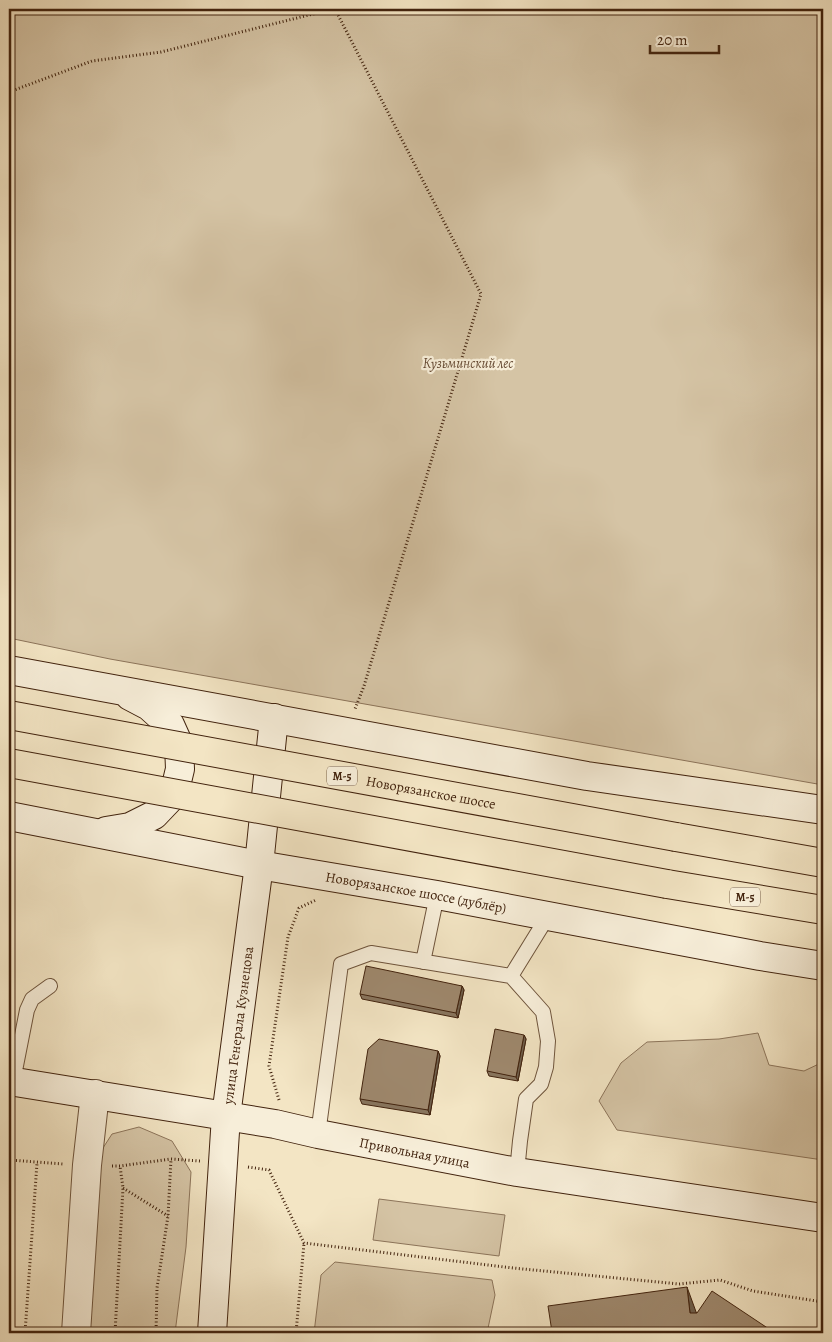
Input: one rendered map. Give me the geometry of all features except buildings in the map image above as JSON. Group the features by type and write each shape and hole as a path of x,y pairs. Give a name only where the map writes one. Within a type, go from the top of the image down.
{"highway":[{"name":"Новорязанское шоссе","path":"9,715 823,863"},
{"name":"М-5","path":"9,763 667,884 823,910"}],"main road":[{"path":"9,670 587,776 823,810"},
{"path":"97,833 130,827 154,815 174,794 180,769 179,745 170,725 149,706 118,689"},
{"name":"улица Генерала Кузнецова","path":"212,1333 226,1116 260,865 274,718"},
{"name":"Новорязанское шоссе (дублёр)","path":"9,816 260,865 437,895 760,956 823,966"},
{"name":"Привольная улица","path":"11,1081 275,1124 517,1172 823,1218"},
{"path":"76,1333 87,1166 95,1094"}],"lane":[{"path":"423,962 437,895"},
{"path":"511,976 548,916"},
{"path":"318,1134 341,964 371,953 511,976 543,1012 548,1041 546,1067 541,1084 526,1100 517,1172"},
{"path":"11,1081 27,1010 32,999 50,986"}],"path":[{"path":"9,92 92,61 161,52 334,9 481,294 364,686 354,713"},
{"path":"279,1101 269,1066 288,937 299,908 322,898"},
{"path":"156,1333 157,1288 168,1216 171,1159"},
{"path":"9,1160 87,1166 120,1166 171,1159 222,1163 269,1170 304,1243 296,1333"},
{"path":"25,1333 37,1163"},
{"path":"115,1333 123,1188 120,1166"},
{"path":"123,1188 168,1216"},
{"path":"304,1243 513,1268 679,1284 720,1280 752,1291 823,1302"}],"green space":[{"name":"Кузьминский лес","path":"9,9 823,9 823,785 110,659 9,638"},
{"path":"758,1033 769,1065 804,1071 823,1062 823,1160 617,1130 599,1101 621,1063 647,1042 719,1039"},
{"path":"139,1127 172,1141 191,1172 186,1247 175,1333 90,1333 101,1151 112,1134"},
{"path":"379,1199 505,1215 499,1256 373,1240"},
{"path":"335,1262 492,1280 495,1295 487,1333 314,1333 321,1275"}]}
